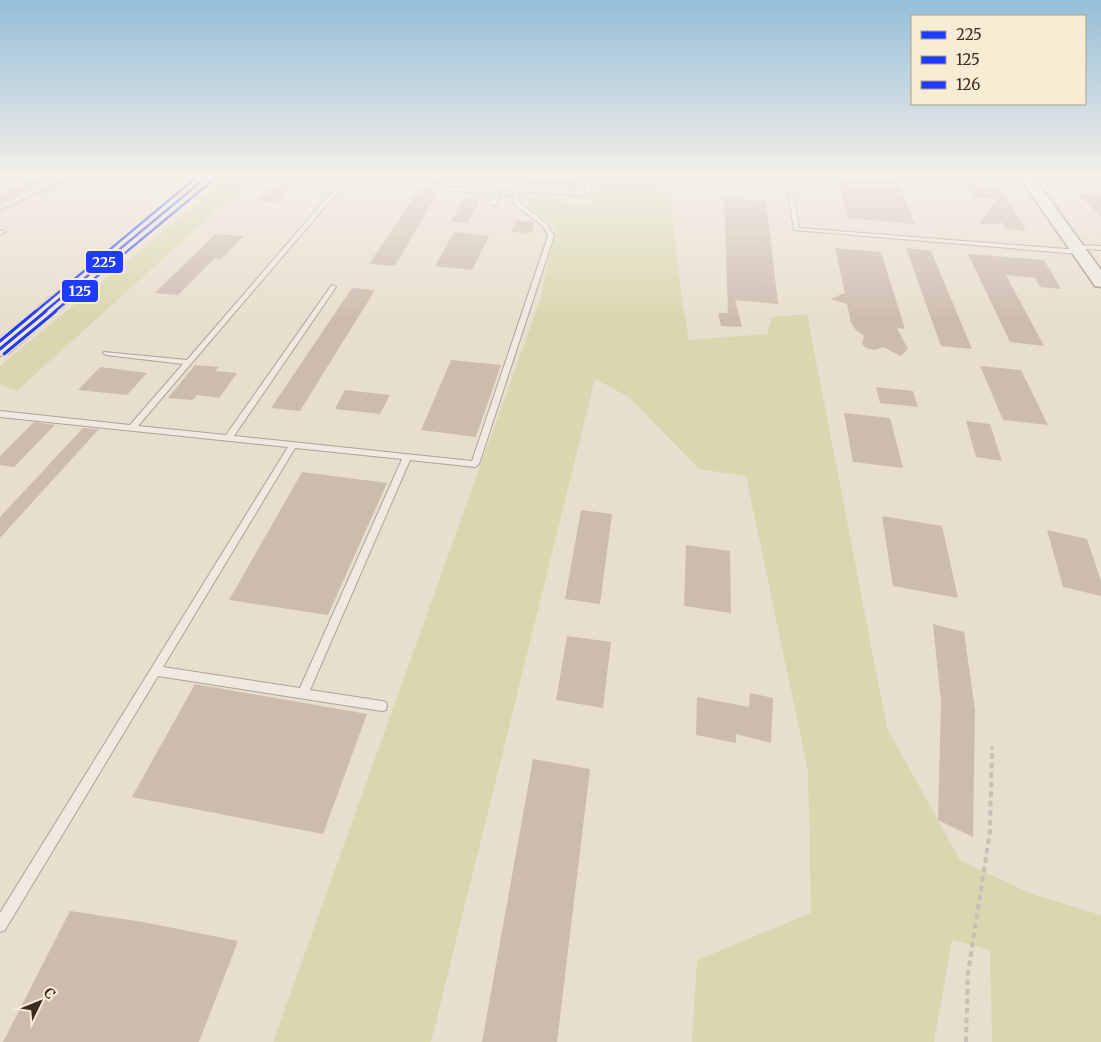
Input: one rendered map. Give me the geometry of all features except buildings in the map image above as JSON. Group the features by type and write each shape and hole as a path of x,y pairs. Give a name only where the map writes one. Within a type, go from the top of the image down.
{"main road":[{"path":"0,338 140,224"},
{"path":"0,350 151,224"}],"street":[{"path":"1059,224 1101,282"}],"lane":[{"path":"132,428 307,224"},
{"path":"0,414 475,464 551,236 543,224"},
{"path":"795,224 796,229 1078,250 1101,248"},
{"path":"228,438 333,287"},
{"path":"106,353 188,362"},
{"path":"0,924 294,445"},
{"path":"303,694 406,457"},
{"path":"156,671 382,706"}],"path":[{"path":"966,1042 968,973 990,830 992,746"}],"shaded area":[{"path":"172,224 201,224 17,391 0,385 0,366"},
{"path":"552,224 673,224 682,301 689,340 767,334 772,317 807,314 887,728 960,860 1029,893 1101,915 1101,1042 992,1042 990,950 952,940 934,1042 692,1042 697,960 811,913 808,771 746,476 699,469 629,397 595,379 431,1042 273,1042 541,297 555,226"}],"transit line":[{"name":"126","path":"0,341 141,224"},
{"name":"225","path":"0,349 151,224"},
{"name":"125","path":"4,354 161,224"}]}
